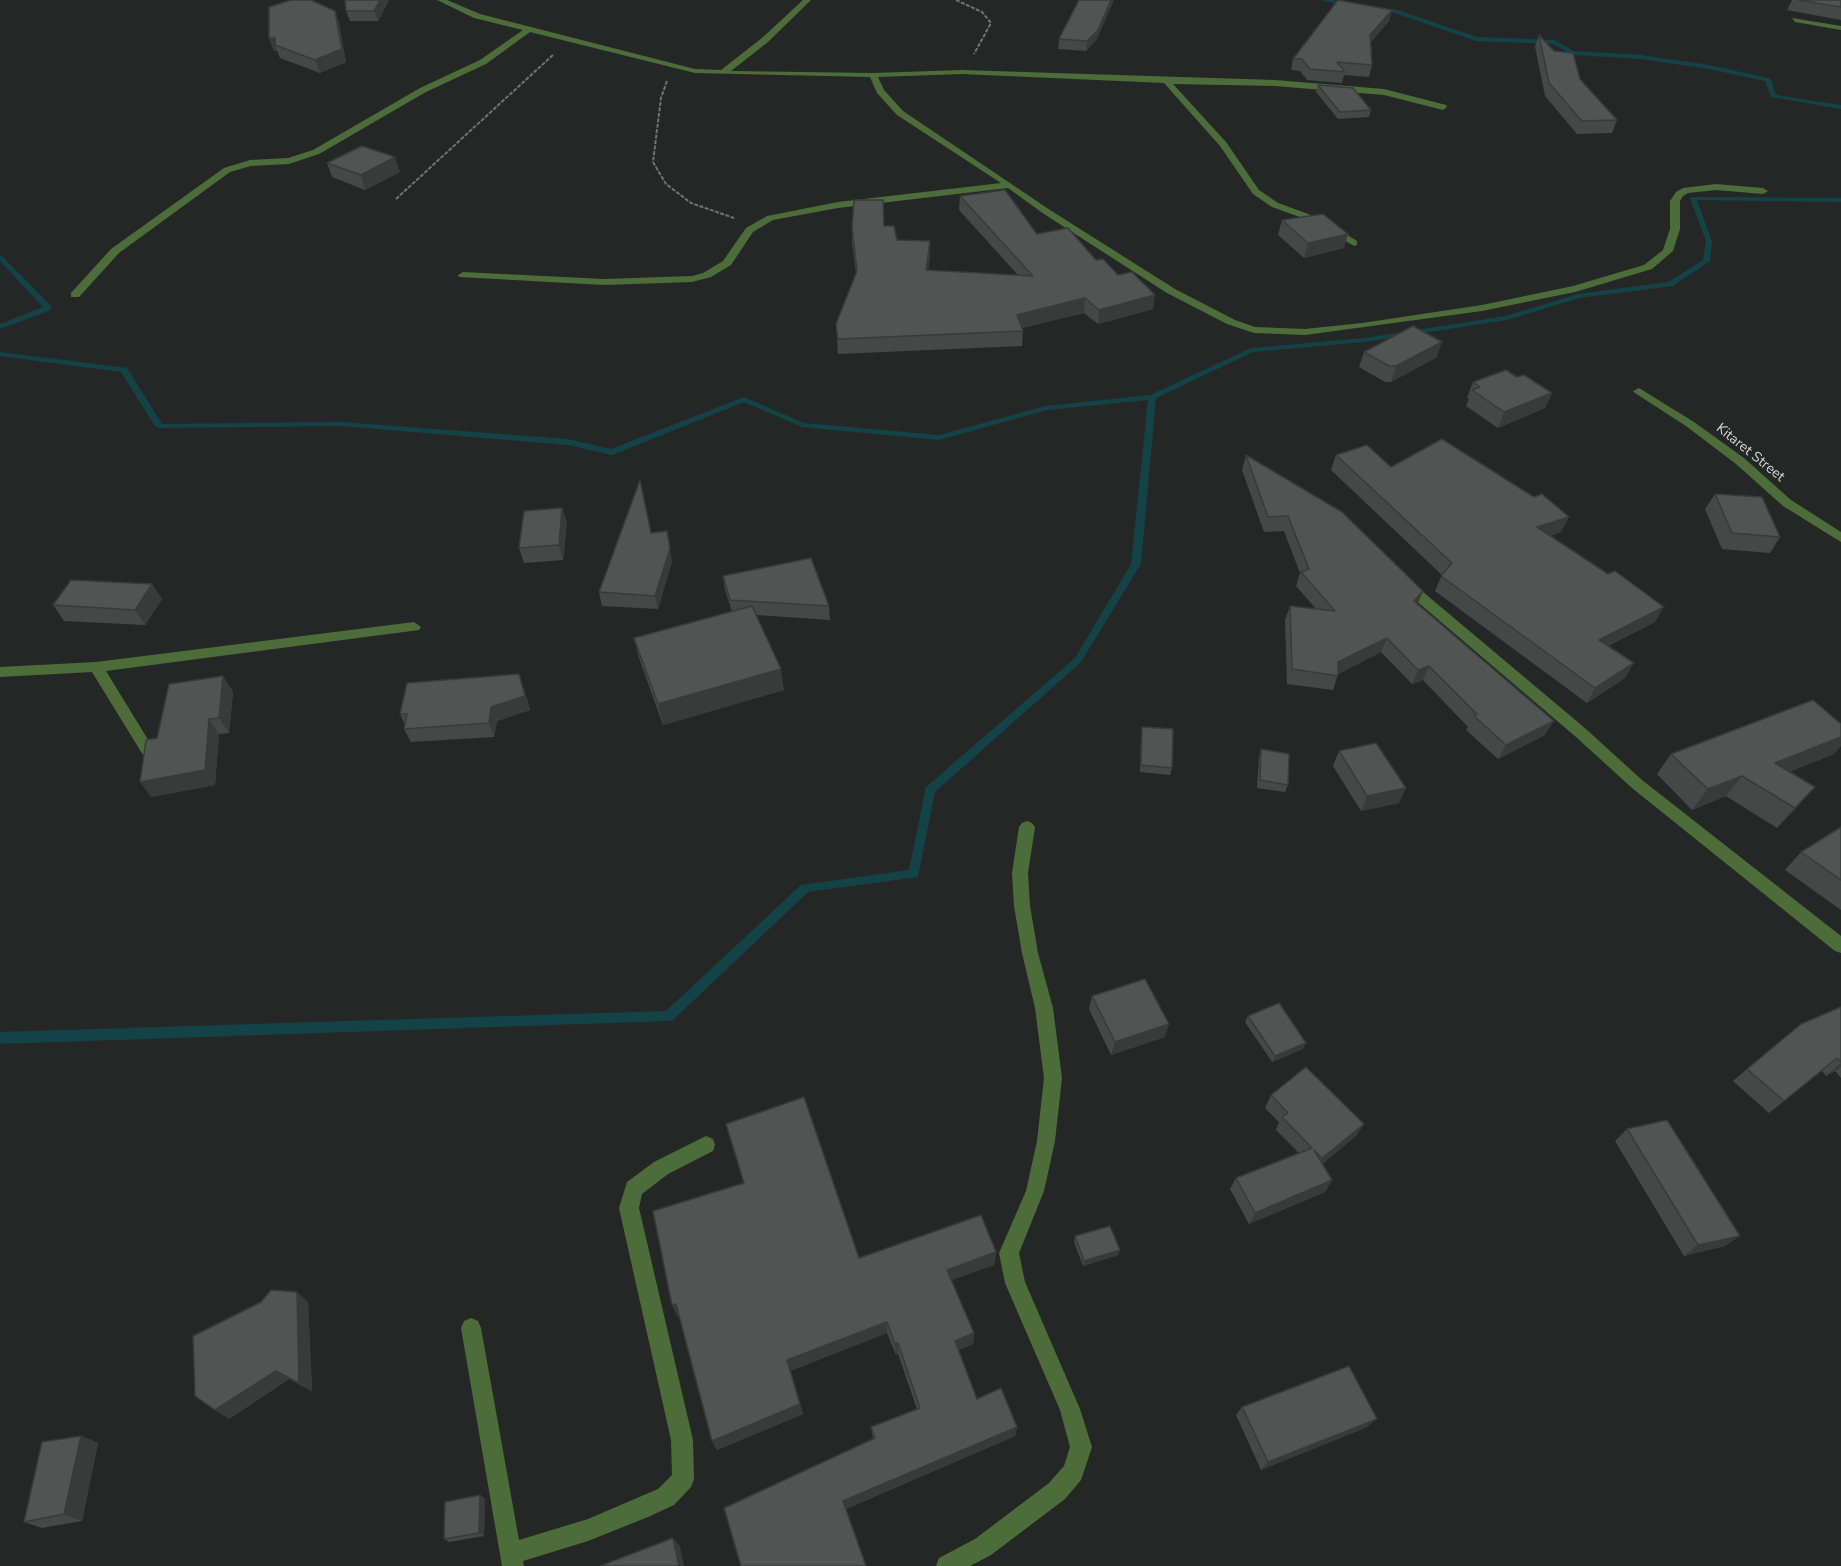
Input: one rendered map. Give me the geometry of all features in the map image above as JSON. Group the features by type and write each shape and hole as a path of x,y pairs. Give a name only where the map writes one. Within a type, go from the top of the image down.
{"street":[{"path":"441,0 477,16 672,66 723,73 873,75 962,72 1166,81 1275,83 1384,92 1443,106"},
{"path":"723,73 765,40 807,0"},
{"path":"1795,20 1841,28"},
{"path":"75,296 115,252 227,170 249,164 290,160 326,147 416,93 483,62 529,29"},
{"path":"873,75 884,97 900,114 1171,291 1231,322 1254,330 1276,332 1339,329 1482,308 1622,276 1648,267 1668,251 1675,229 1675,201 1679,194 1686,190 1716,186 1763,191"},
{"path":"1166,81 1223,144 1256,192 1275,205 1319,221 1354,243"},
{"path":"463,275 604,282 692,279 727,263 748,230 758,223 798,211 1010,185"},
{"name":"Kitaret Street","path":"1639,392 1690,424 1740,461 1787,503 1841,538"},
{"path":"1392,572 1426,604 1581,732 1637,784 1841,946"},
{"path":"0,672 96,667 414,627"},
{"path":"96,667 148,751"},
{"path":"947,1566 983,1547 1057,1491 1073,1472 1081,1447 1070,1409 1015,1283 1009,1254 1035,1191 1046,1141 1053,1078 1044,1008 1030,953 1022,906 1020,873 1027,827"},
{"path":"471,1328 512,1559 666,1497 683,1479 682,1440 629,1208 634,1189 661,1168 706,1146"}],"path":[{"path":"956,0 982,12 991,23 969,65 962,72"},
{"path":"396,199 500,106 570,39"},
{"path":"672,66 661,98 653,162 666,184 691,203 728,217 758,223"}],"building":[{"path":"291,0 311,0 335,11 342,49 315,60 275,45 275,38 269,38 269,7"},
{"path":"345,0 380,0 374,11 346,11"},
{"path":"1079,0 1111,0 1098,30 1087,41 1059,39"},
{"path":"1338,0 1392,10 1370,35 1372,65 1337,62 1345,72 1310,69 1302,59 1293,59"},
{"path":"1798,0 1841,0 1841,7"},
{"path":"1539,35 1554,51 1573,53 1580,79 1617,120 1582,121 1549,83"},
{"path":"1318,85 1353,88 1371,110 1340,112"},
{"path":"362,146 395,157 361,175 327,163"},
{"path":"1005,190 1037,234 1068,228 1096,260 1103,259 1118,275 1132,272 1155,295 1099,310 1085,298 1017,315 1023,331 838,339 836,324 857,271 852,228 854,200 883,200 884,226 894,226 897,240 930,241 926,270 1033,276 960,196"},
{"path":"1323,214 1348,234 1308,243 1282,220"},
{"path":"1413,326 1442,342 1396,366 1389,366 1364,352"},
{"path":"1506,370 1517,377 1524,375 1552,393 1504,412 1472,390 1480,387 1473,382"},
{"path":"1442,439 1534,497 1542,494 1569,517 1537,527 1608,574 1615,571 1664,607 1599,640 1634,663 1595,688 1441,576 1452,563 1336,455 1367,445 1391,467"},
{"path":"1246,455 1342,512 1423,591 1414,601 1554,721 1506,745 1474,716 1477,714 1429,666 1418,670 1387,638 1338,662 1338,676 1292,669 1290,606 1335,611 1301,572 1309,569 1288,516 1268,517"},
{"path":"640,480 651,533 667,531 670,548 655,596 599,592"},
{"path":"1715,494 1762,497 1780,537 1732,533"},
{"path":"562,508 559,545 519,548 524,511"},
{"path":"811,558 829,606 730,600 723,576"},
{"path":"71,580 152,584 135,610 53,605"},
{"path":"752,606 781,669 658,704 634,638"},
{"path":"519,674 525,696 491,707 489,723 404,729 407,714 400,714 407,683"},
{"path":"223,676 219,718 209,719 205,770 140,782 146,740 157,738 169,684"},
{"path":"1813,700 1841,724 1841,737 1775,763 1815,787 1795,808 1742,776 1708,789 1671,754"},
{"path":"1142,727 1173,729 1172,768 1141,765"},
{"path":"1376,743 1406,788 1367,796 1339,751"},
{"path":"1261,749 1289,754 1288,785 1260,780"},
{"path":"1841,827 1841,880 1801,852"},
{"path":"1145,979 1169,1024 1115,1042 1092,996"},
{"path":"1279,1003 1306,1043 1275,1056 1248,1016"},
{"path":"1841,1007 1841,1062 1837,1058 1784,1101 1747,1069 1801,1024"},
{"path":"1306,1067 1364,1124 1322,1158 1314,1150 1332,1180 1255,1213 1236,1178 1312,1148 1282,1117 1288,1113 1271,1095"},
{"path":"804,1097 859,1258 981,1215 996,1252 947,1270 974,1333 955,1341 977,1399 1001,1388 1017,1427 843,1501 866,1566 741,1566 724,1508 875,1438 871,1427 920,1408 898,1343 895,1344 887,1322 787,1360 800,1404 712,1441 676,1304 672,1305 653,1211 744,1183 726,1124"},
{"path":"1667,1120 1740,1236 1698,1245 1627,1129"},
{"path":"1110,1226 1120,1250 1084,1261 1075,1236"},
{"path":"271,1290 297,1292 299,1383 276,1371 215,1410 195,1396 193,1336 261,1302"},
{"path":"1349,1366 1377,1419 1268,1462 1242,1407"},
{"path":"81,1436 64,1514 24,1522 42,1442"},
{"path":"480,1495 479,1533 444,1539 445,1502"},
{"path":"673,1538 679,1566 600,1566"}],"waterway":[{"path":"1323,0 1349,4"},
{"path":"1380,9 1396,11 1476,39 1554,42 1573,53 1641,57 1709,67 1768,80 1773,96 1841,107"},
{"path":"1152,397 1251,350 1365,340 1507,318 1578,296 1670,284 1706,261 1709,241 1693,198 1841,200"},
{"path":"0,257 48,308 0,327"},
{"path":"0,354 124,370 159,426 341,424 568,442 612,452 744,399 802,425 939,438 1046,408 1152,397"},
{"path":"0,1038 669,1016 805,888 914,874 930,790 1078,660 1136,564 1152,397"}]}
